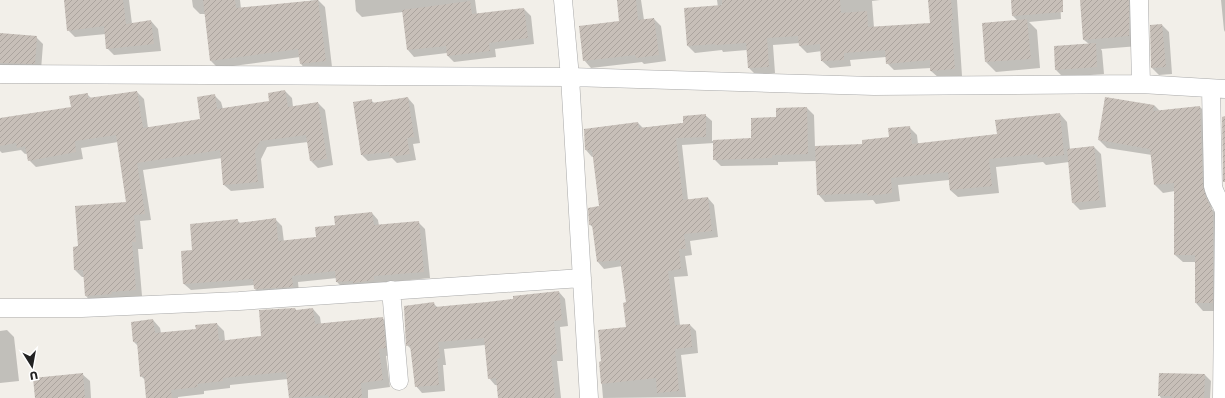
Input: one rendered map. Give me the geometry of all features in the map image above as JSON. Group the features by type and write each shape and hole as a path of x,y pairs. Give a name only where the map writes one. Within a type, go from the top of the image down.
{"street":[{"path":"563,0 570,77 589,398"},
{"path":"1139,0 1140,84"},
{"path":"0,74 570,77 874,86 1140,84 1218,89 1213,186 1224,212 1222,398"},
{"path":"0,308 98,307 240,301 582,278"},
{"path":"392,290 399,381"}],"building":[{"path":"64,0 123,0 126,24 151,20 154,44 106,49 104,26 67,31"},
{"path":"203,0 235,0 236,8 318,0 326,61 300,64 298,49 210,61"},
{"path":"617,0 636,0 638,20 654,18 659,55 636,58 635,55 583,61 579,26 619,21"},
{"path":"722,0 840,0 841,13 867,11 868,27 930,23 928,0 951,0 955,69 930,71 930,60 886,64 885,50 844,53 844,60 821,61 820,44 799,46 798,36 767,38 769,67 748,68 746,43 687,46 684,8 722,5"},
{"path":"1011,0 1063,0 1063,12 1012,16"},
{"path":"1080,0 1129,0 1129,36 1083,40"},
{"path":"470,1 472,14 524,8 528,38 489,43 490,51 447,56 446,46 407,50 402,10"},
{"path":"1027,19 1031,59 985,62 982,23"},
{"path":"1162,24 1166,67 1151,68 1150,25"},
{"path":"0,33 37,36 35,64 0,63"},
{"path":"1096,43 1097,67 1055,70 1054,46"},
{"path":"285,90 288,107 318,102 327,159 310,161 306,135 260,141 255,152 258,182 223,185 220,150 137,163 145,214 134,215 136,242 132,242 136,290 85,296 83,270 74,270 73,247 78,246 75,206 126,202 116,135 75,141 76,152 28,161 25,146 17,148 16,143 0,146 0,118 71,107 69,96 88,93 88,98 137,91 143,128 200,119 197,97 215,94 217,109 269,101 268,93"},
{"path":"408,97 414,137 407,138 410,154 390,157 389,152 361,155 353,102 372,99 372,103"},
{"path":"1105,97 1154,105 1153,111 1200,106 1203,186 1213,213 1213,303 1195,303 1195,255 1174,255 1174,183 1154,185 1150,149 1098,140"},
{"path":"807,107 808,154 772,155 772,158 713,160 713,140 751,138 751,118 776,117 776,108"},
{"path":"1060,113 1064,155 1038,158 1037,154 989,159 992,186 950,190 948,172 891,178 892,193 868,196 867,193 817,195 815,146 862,144 862,140 889,137 888,128 910,126 912,144 997,134 995,120"},
{"path":"706,114 706,137 676,138 683,200 708,197 712,231 684,234 686,249 679,249 681,269 668,271 675,325 690,324 692,347 675,349 679,391 657,393 656,378 601,384 599,362 601,361 598,330 626,327 623,303 626,302 620,260 597,262 592,225 589,225 588,208 599,206 592,150 585,150 584,129 638,122 639,128 683,123 683,116"},
{"path":"1225,116 1225,182 1223,182 1222,117"},
{"path":"1094,146 1100,200 1072,203 1067,149"},
{"path":"372,212 374,225 419,221 424,272 374,276 374,280 353,283 353,281 336,282 335,271 292,276 293,287 254,289 253,279 183,284 181,251 192,250 190,224 238,219 238,223 276,218 278,241 316,237 315,227 335,225 334,216"},
{"path":"559,291 562,320 554,321 557,354 551,355 555,398 498,398 496,378 488,379 484,338 438,342 440,358 437,359 439,385 415,387 410,345 406,346 404,306 434,302 435,307 487,302 513,299 513,296"},
{"path":"295,308 296,310 313,308 315,324 383,317 386,348 379,349 383,380 361,383 362,398 329,398 328,395 289,398 286,372 223,378 223,381 197,384 198,387 171,390 172,398 146,398 144,376 140,377 137,342 133,342 131,322 153,319 155,333 196,329 195,325 217,323 219,341 261,336 259,310"},
{"path":"83,373 85,398 35,398 33,378"},
{"path":"1159,373 1205,374 1204,398 1172,398 1172,396 1158,396"}]}
